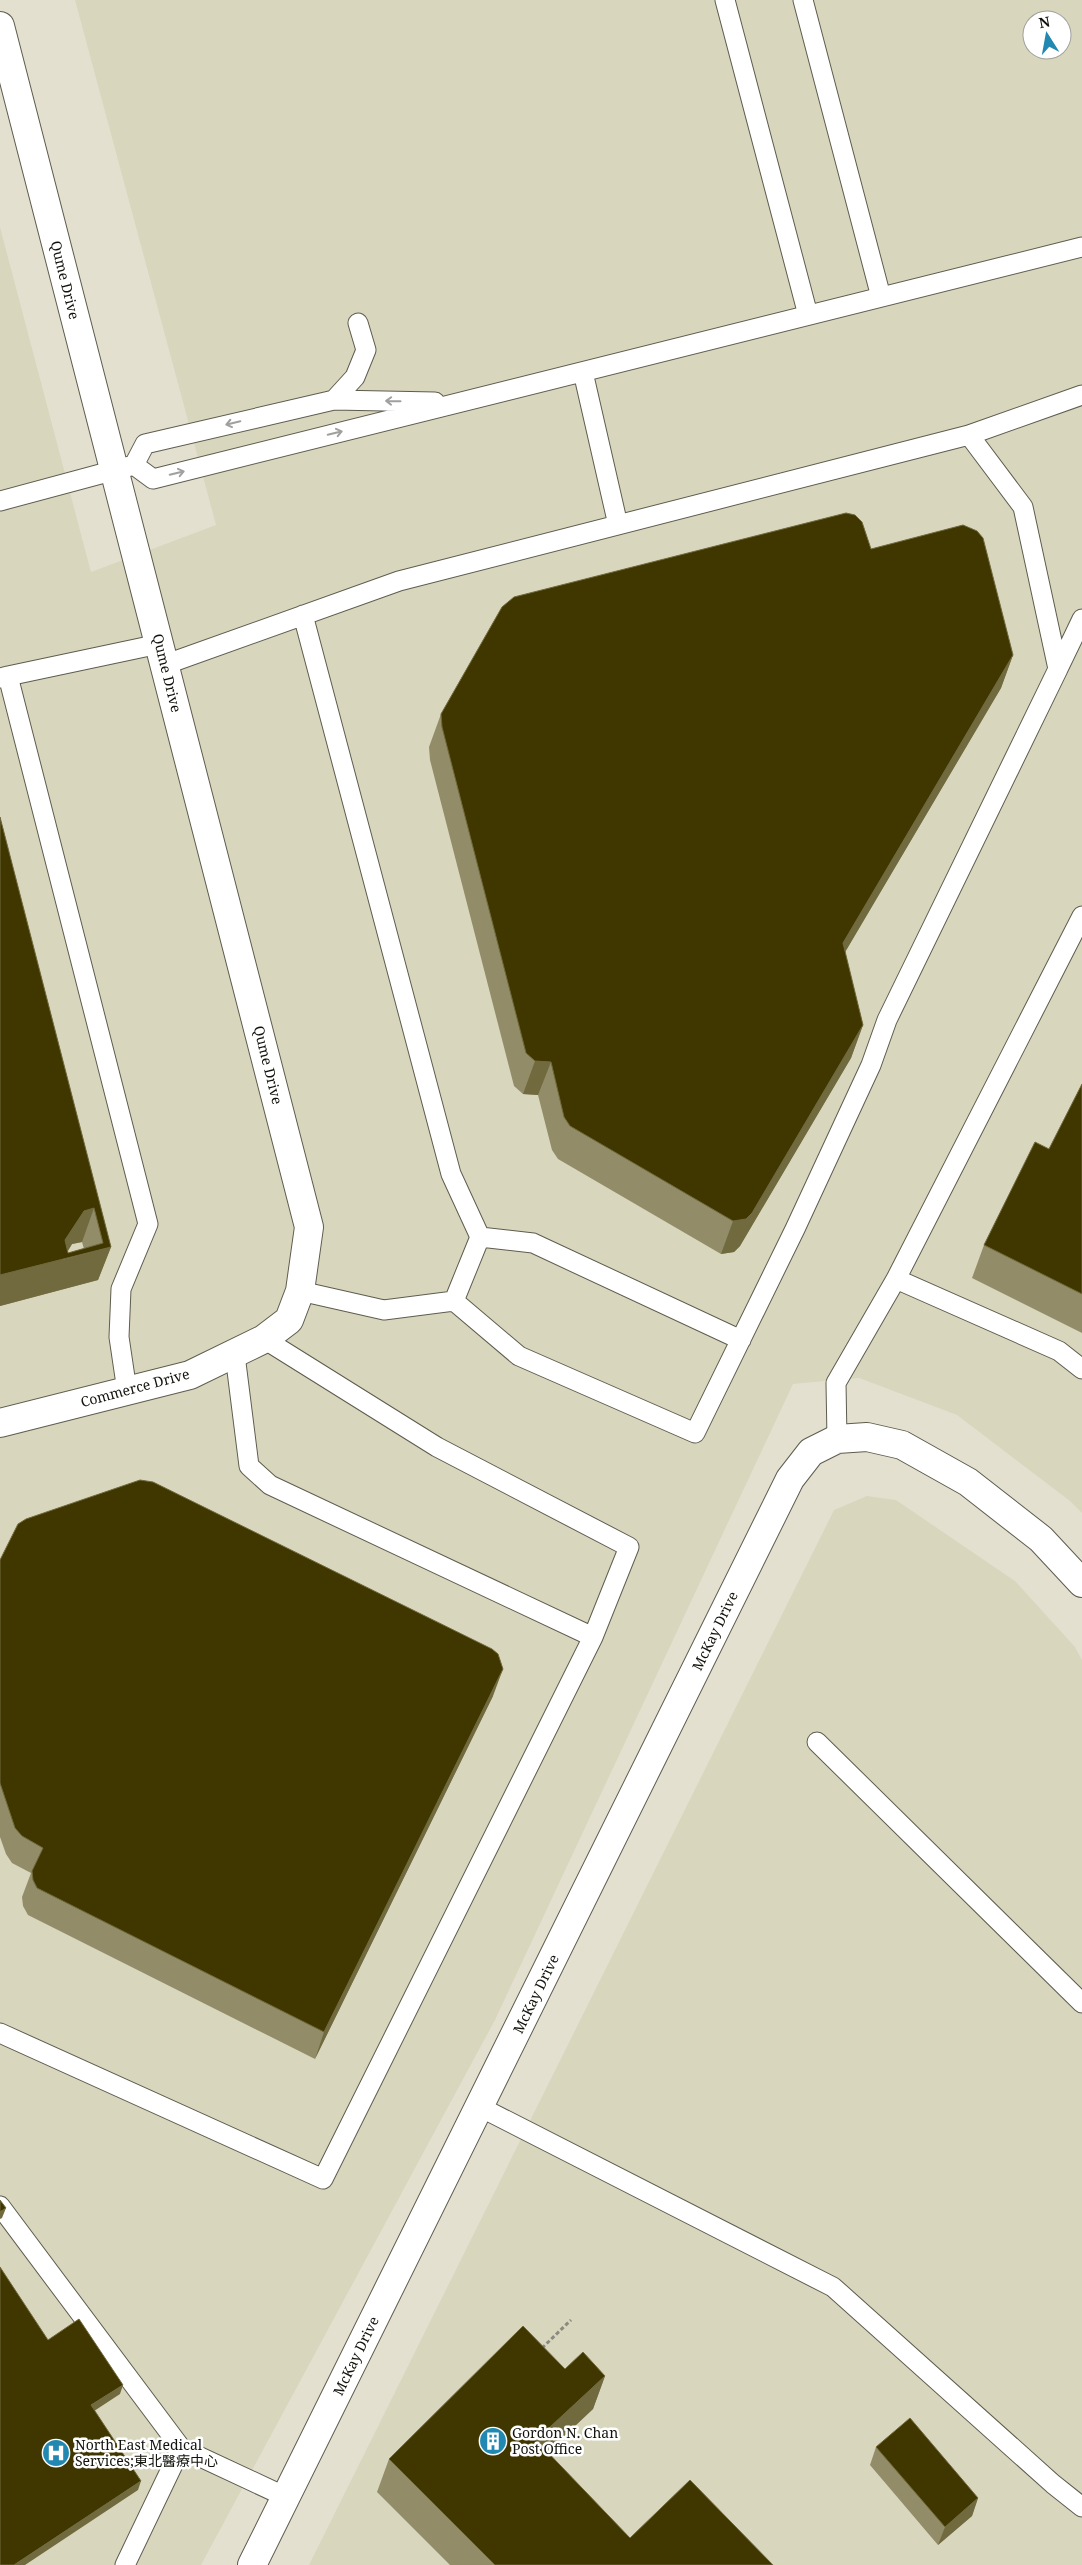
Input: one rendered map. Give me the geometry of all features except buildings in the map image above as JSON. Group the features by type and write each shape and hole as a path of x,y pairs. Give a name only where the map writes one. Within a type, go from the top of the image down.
{"street":[{"name":"Qume Drive","path":"0,26 124,468 162,654 309,1226 300,1291 289,1320"},
{"name":"Commerce Drive","path":"0,1423 190,1375 235,1355 264,1339 289,1320"},
{"path":"837,1439 867,1437 902,1445 968,1482 1041,1539 1082,1583"},
{"name":"McKay Drive","path":"252,2565 790,1479 811,1452 837,1439"}],"lane":[{"path":"725,0 808,315"},
{"path":"803,0 882,297"},
{"path":"124,468 152,479 1082,247"},
{"path":"334,400 355,377 366,350 358,323"},
{"path":"583,372 618,525"},
{"path":"127,1390 119,1337 121,1289 148,1224 4,677 162,654 303,615 399,581 968,434 1082,395"},
{"path":"0,501 124,468 145,444 334,400 459,402"},
{"path":"968,434 1023,507 1058,669"},
{"path":"303,615 451,1174 480,1236 454,1301"},
{"path":"300,1291 384,1310 454,1301 519,1356 695,1433 871,1065 887,1020 1082,619"},
{"path":"837,1439 836,1383 896,1279 1082,916"},
{"path":"480,1236 532,1243 741,1340"},
{"path":"896,1279 1060,1351 1082,1369"},
{"path":"0,2033 323,2179 593,1637 629,1547 437,1447 264,1339"},
{"path":"235,1355 249,1466 270,1486 593,1637"},
{"path":"817,1742 1082,2003"},
{"path":"480,2107 832,2287 1046,2478 1082,2506"},
{"path":"0,2206 181,2448 286,2497"},
{"path":"125,2565 181,2448"}],"path":[{"path":"538,2352 571,2320"}],"shaded area":[{"path":"75,0 1082,0 1082,1513 1070,1501 957,1415 859,1378 793,1384 495,2020 201,2565 0,2565 0,227 91,572 216,525"},
{"path":"867,1496 896,1500 1015,1581 1075,1647 1082,1660 1082,2565 309,2565 834,1510"}],"place":[{"name":"Gordon N. Chan Post Office","path":"493,2441"},
{"name":"North East Medical Services;東北醫療中心","path":"56,2453"}]}
